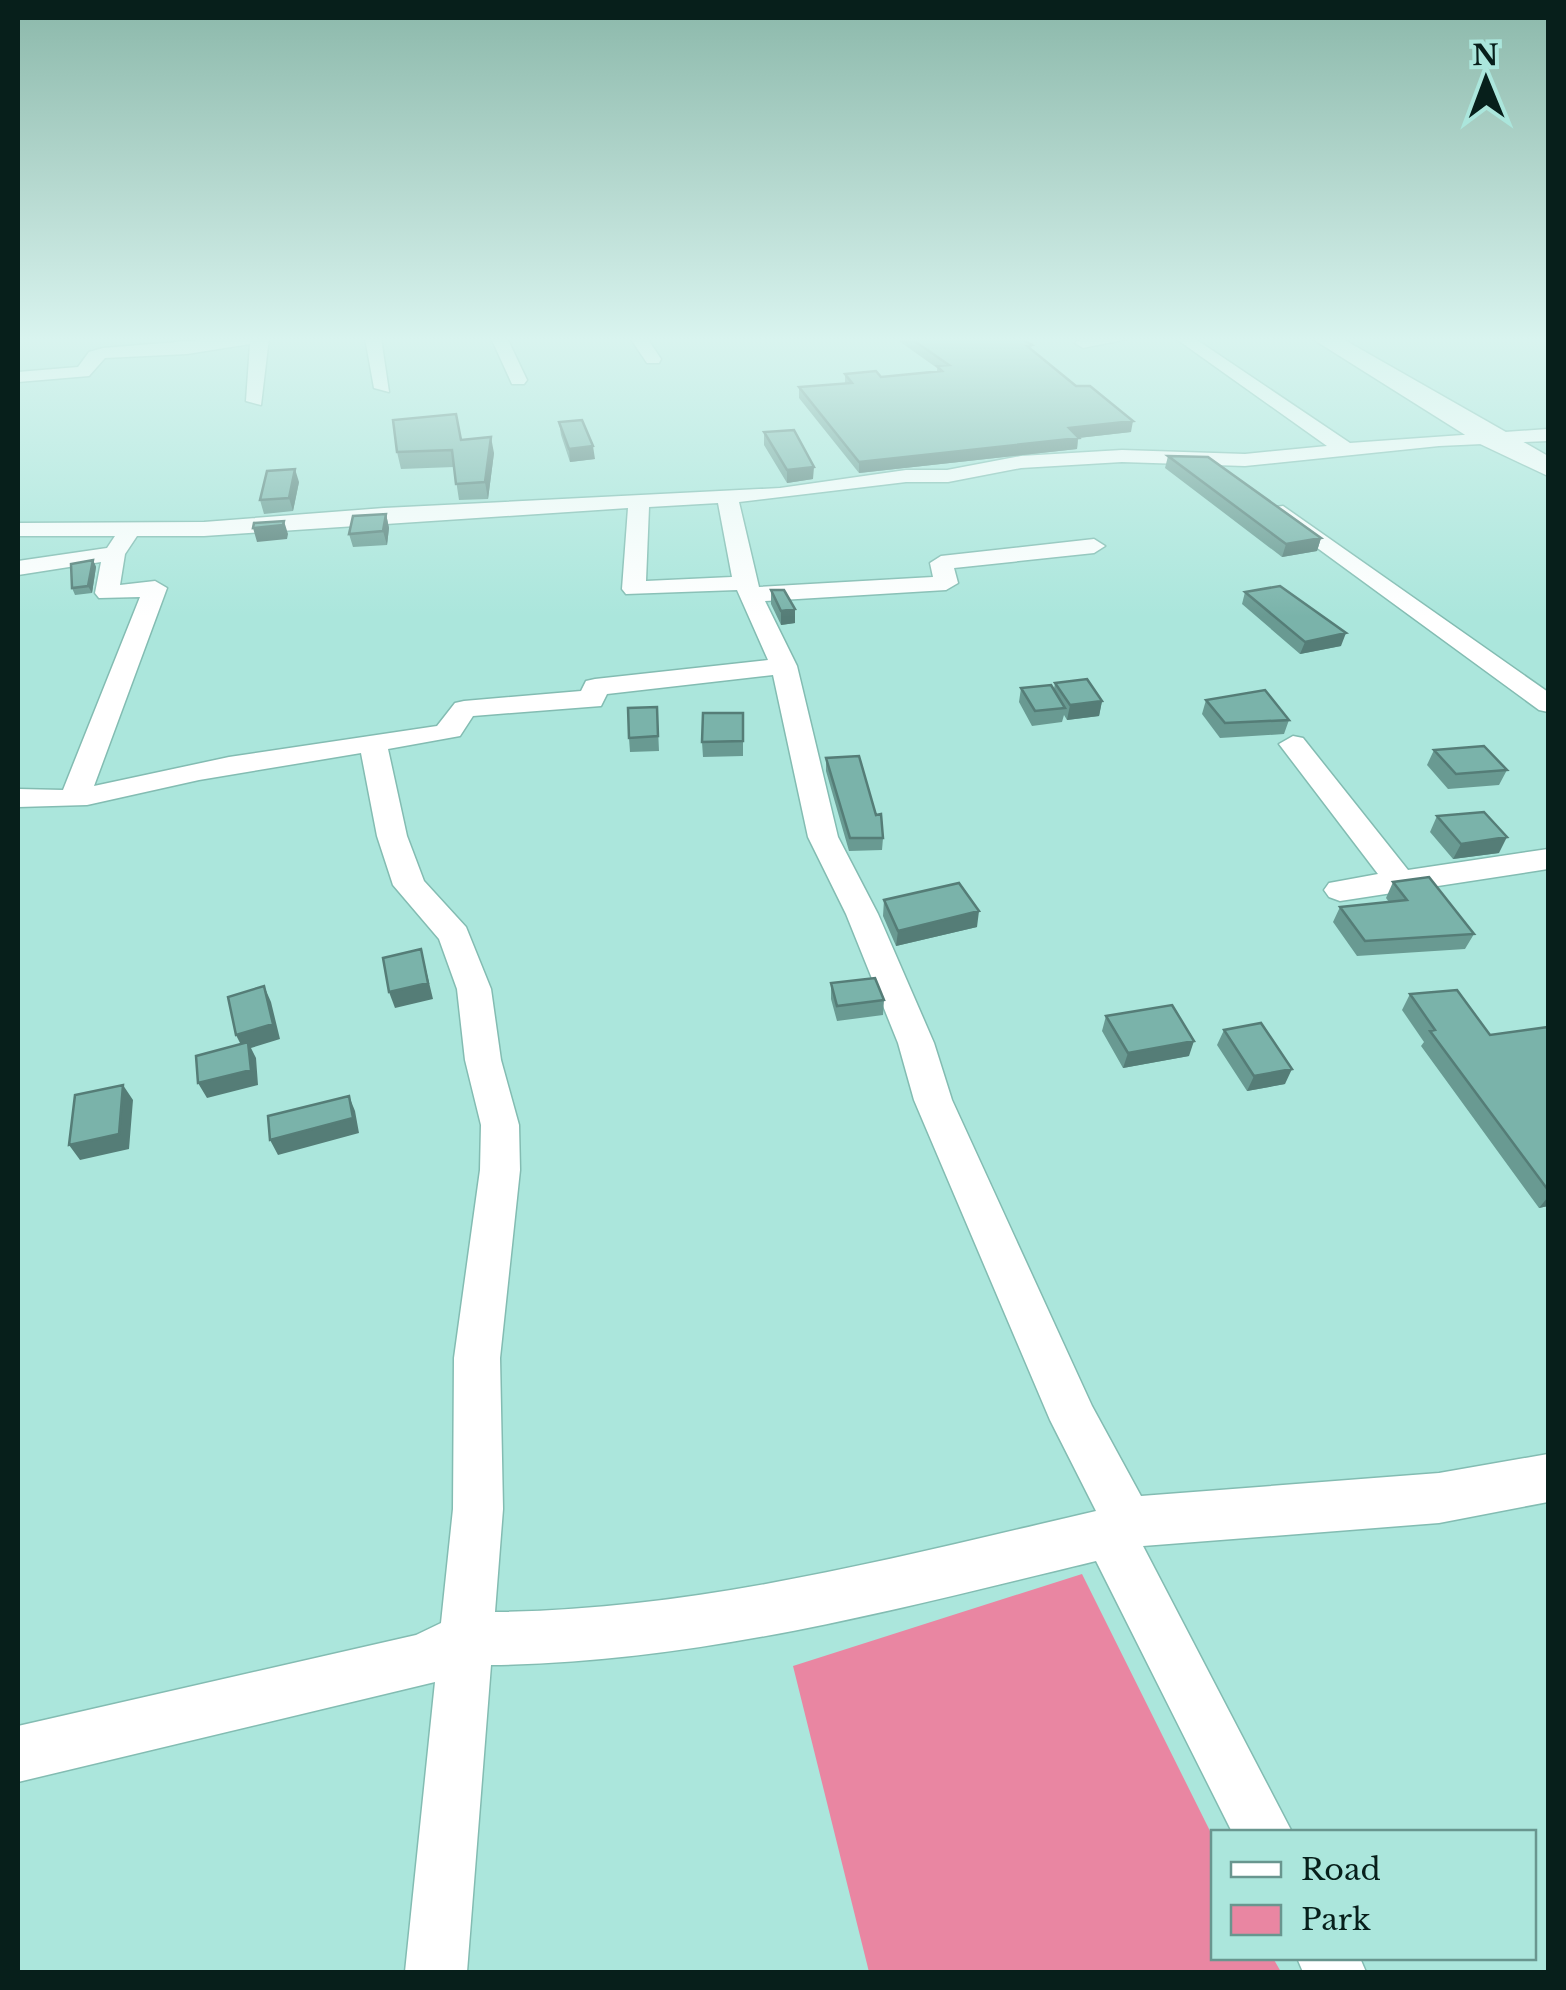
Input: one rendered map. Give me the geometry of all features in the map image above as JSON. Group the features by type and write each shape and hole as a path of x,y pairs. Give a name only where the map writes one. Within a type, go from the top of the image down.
{"highway":[{"path":"1492,431 1548,453"},
{"path":"1493,431 1548,467"}],"street":[{"path":"1319,431 1348,451"},
{"path":"18,529 204,529 384,514 822,491 1021,462 1138,456 1213,461 1548,435"},
{"path":"1213,461 1548,704"},
{"path":"727,496 747,589 784,666 831,856 862,914 916,1044 933,1100 1040,1332 1119,1527 1262,1830"},
{"path":"640,502 634,589 946,583 941,563 1094,546"},
{"path":"76,797 155,588 106,593 114,554 132,527"},
{"path":"18,568 36,562 114,554"},
{"path":"18,798 76,797 286,755 450,730 464,709 556,698 592,700 595,686 784,666"},
{"path":"373,744 392,836 410,885 454,935 474,989 483,1060 500,1125 500,1170 477,1358 478,1509 436,1972"},
{"path":"1293,744 1400,881"},
{"path":"1340,890 1548,859"},
{"path":"18,1754 420,1661 467,1639 561,1638 797,1607 1119,1527 1404,1502 1548,1478"}],"green space":[{"path":"1082,1574 1211,1833 1211,1960 1274,1960 1281,1972 869,1972 793,1666"}],"building":[{"path":"394,431 459,431 461,440 491,437 485,482 456,484 452,450 397,452"},
{"path":"562,431 587,431 593,446 569,449"},
{"path":"794,431 814,467 787,470 764,432"},
{"path":"834,431 1072,431 1079,438 859,462"},
{"path":"1168,456 1208,457 1321,538 1286,544"},
{"path":"295,469 289,498 260,500 267,471"},
{"path":"386,514 383,531 349,534 353,516"},
{"path":"284,521 283,525 253,528 254,523"},
{"path":"93,560 88,586 72,588 71,564"},
{"path":"1280,586 1346,633 1305,642 1245,592"},
{"path":"771,590 784,590 795,609 781,611"},
{"path":"1087,679 1102,701 1070,705 1055,683"},
{"path":"1051,685 1065,708 1035,711 1021,688"},
{"path":"1265,690 1289,720 1225,723 1206,700"},
{"path":"657,707 658,736 629,738 628,708"},
{"path":"703,713 743,713 743,741 702,742"},
{"path":"1484,746 1507,770 1456,774 1434,750"},
{"path":"859,756 876,815 881,814 883,838 850,838 826,758"},
{"path":"1484,812 1507,837 1461,844 1437,816"},
{"path":"1429,877 1474,934 1365,941 1340,907 1407,900 1393,882"},
{"path":"959,883 979,911 898,931 884,900"},
{"path":"421,949 428,983 389,992 383,958"},
{"path":"875,978 884,1000 837,1006 831,983"},
{"path":"264,986 273,1024 236,1035 228,997"},
{"path":"1457,990 1490,1035 1548,1027 1548,1190 1430,1031 1435,1030 1410,994"},
{"path":"1172,1005 1194,1041 1128,1053 1106,1016"},
{"path":"1261,1023 1292,1069 1254,1076 1224,1030"},
{"path":"248,1042 251,1070 198,1083 196,1056"},
{"path":"123,1085 119,1134 69,1145 75,1095"},
{"path":"349,1096 353,1118 270,1140 268,1116"}]}
